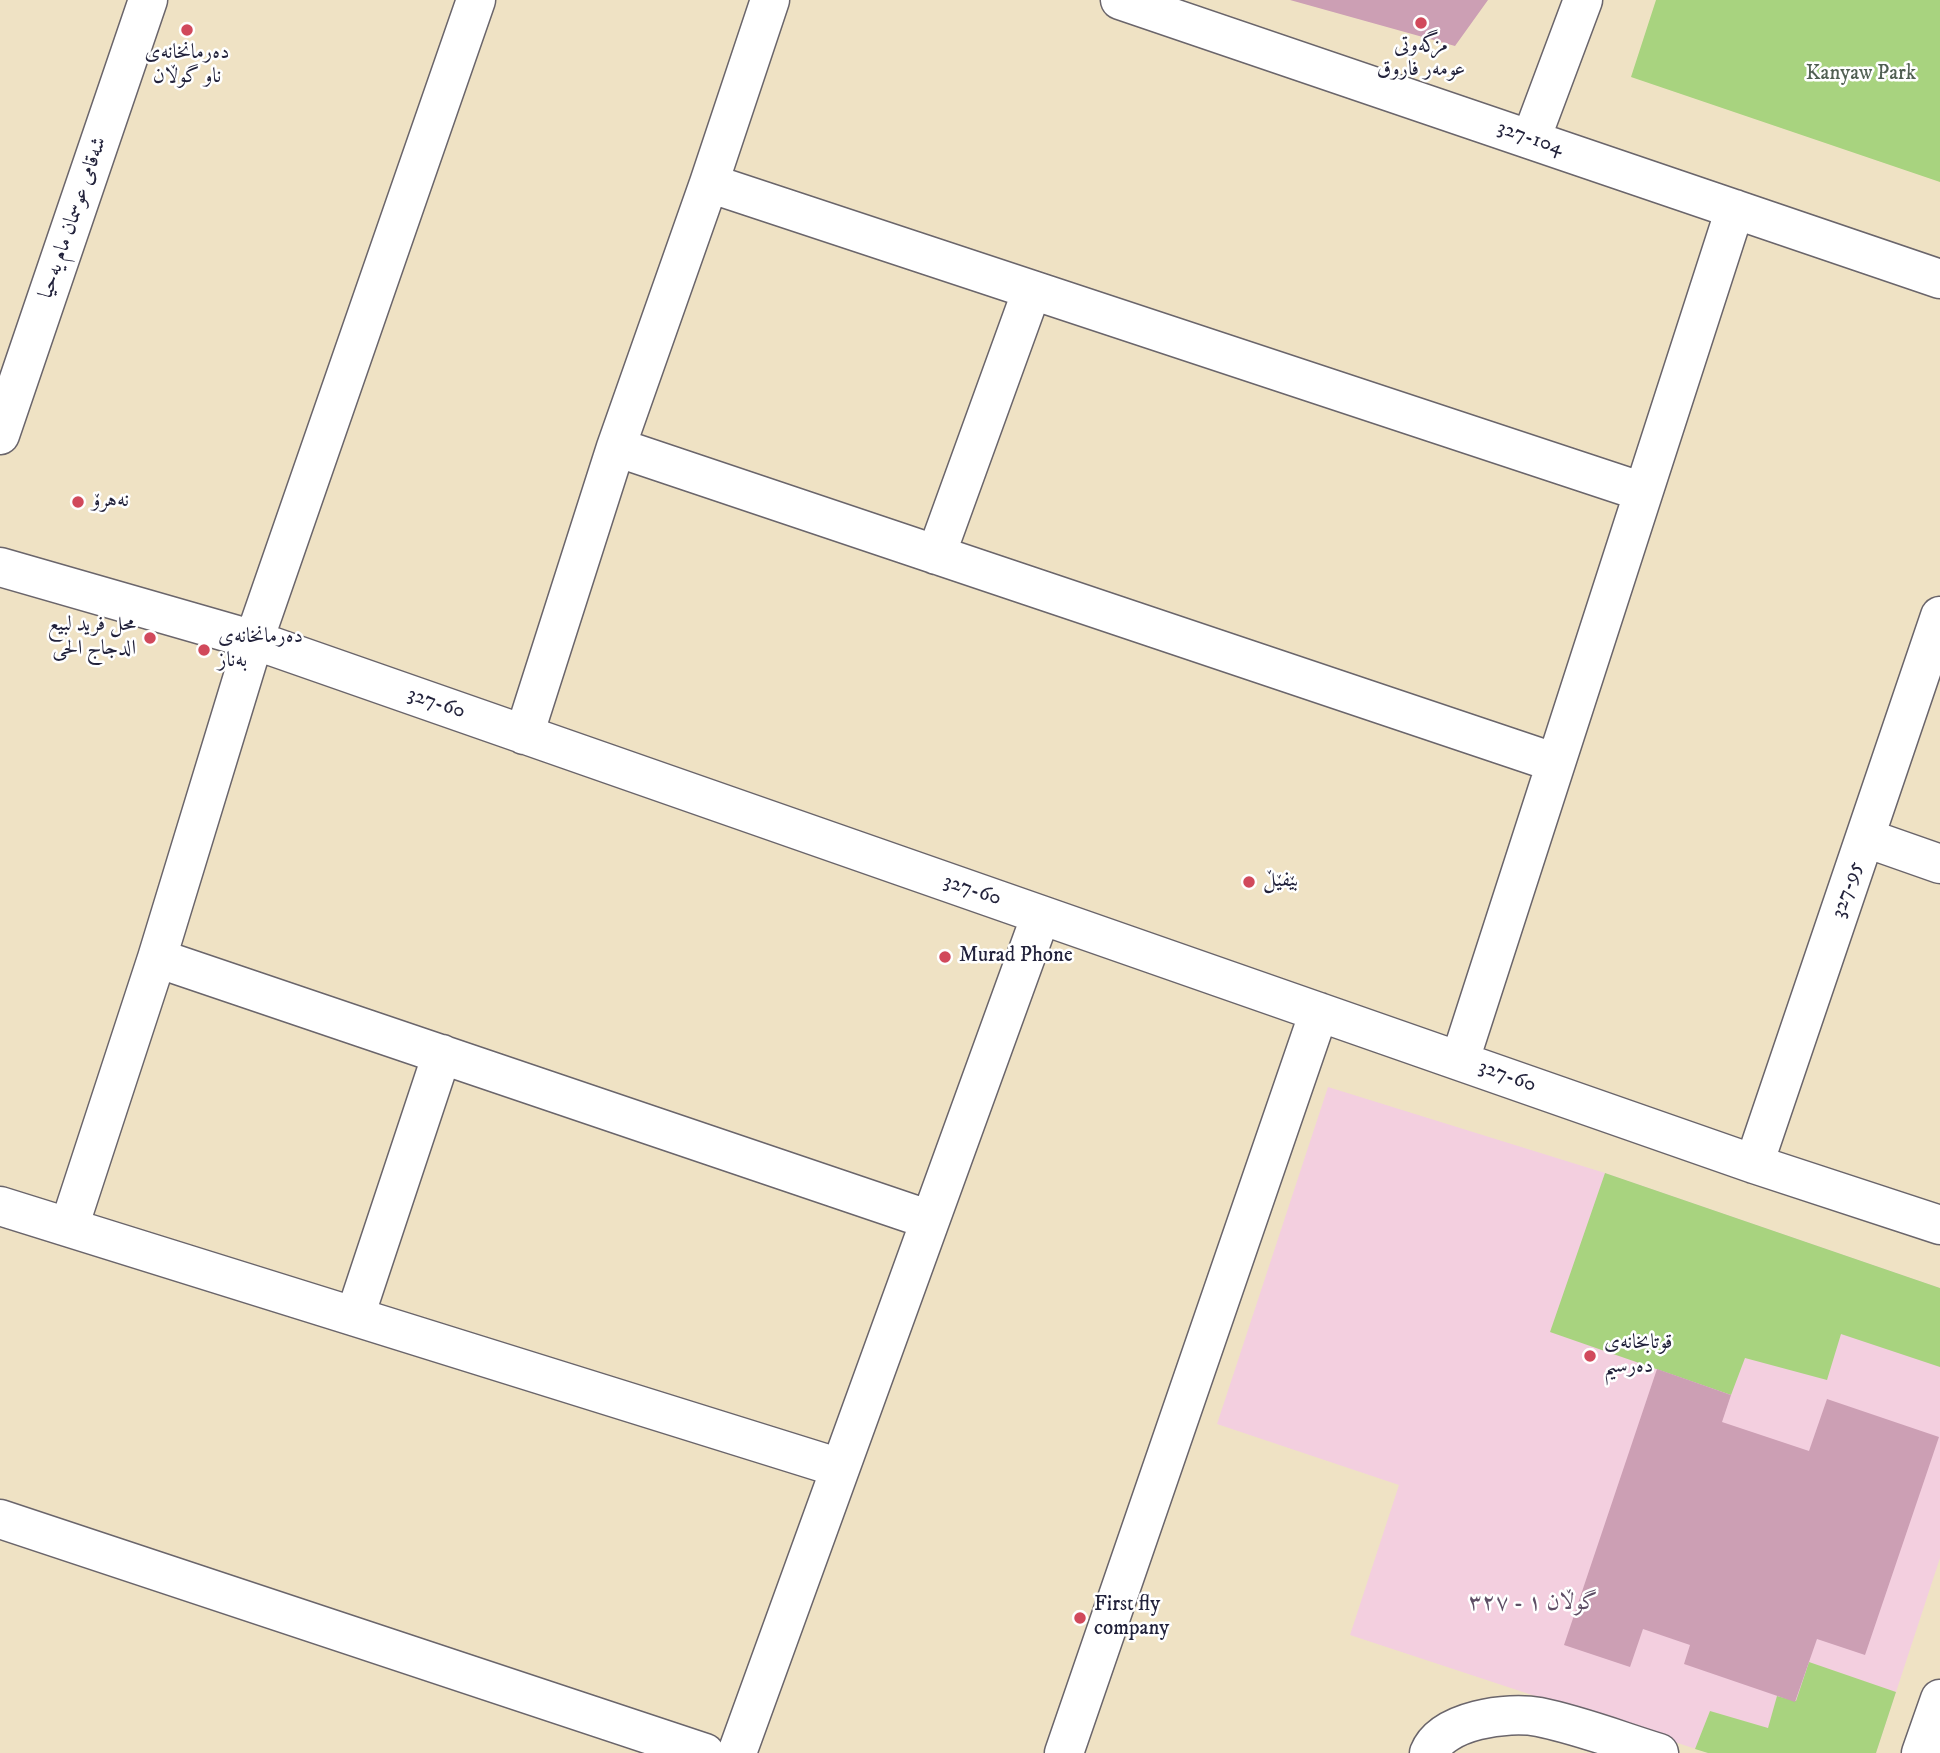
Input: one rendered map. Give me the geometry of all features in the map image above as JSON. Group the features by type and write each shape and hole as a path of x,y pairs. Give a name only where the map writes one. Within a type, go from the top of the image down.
{"street":[{"name":"شەقامی عوسمان مام یەحیا","path":"0,435 148,0"},
{"path":"69,1227 157,958 254,640 476,0"},
{"path":"524,735 616,447 770,0"},
{"name":"327-104","path":"1119,0 1205,14 1531,139 1940,279"},
{"path":"1531,139 1583,0"},
{"path":"709,183 1643,492"},
{"path":"1460,1060 1735,209"},
{"path":"936,555 1032,290"},
{"path":"616,447 1556,763"},
{"name":"327-60","path":"0,567 254,640 1754,1164 1940,1225"},
{"name":"327-95","path":"1754,1164 1940,616"},
{"path":"1866,838 1940,864"},
{"path":"737,1753 1041,915"},
{"path":"157,958 930,1220"},
{"path":"1063,1753 1319,1012"},
{"path":"355,1316 442,1054"},
{"path":"0,1206 840,1468"},
{"path":"0,1519 705,1753"},
{"path":"1921,1753 1940,1699"},
{"path":"1429,1753 1433,1741 1458,1725 1502,1717 1538,1717 1659,1753"}],"shaded area":[{"name":"قوتابخانەی دەرسیم","path":"1328,1087 1605,1173 1940,1288 1940,1558 1876,1753 1708,1753 1350,1635 1399,1485 1217,1424"}],"green space":[{"name":"Kanyaw Park","path":"1656,0 1940,0 1940,182 1631,77"},
{"path":"1605,1173 1940,1288 1940,1367 1841,1334 1827,1380 1745,1358 1731,1395 1550,1332"},
{"path":"1809,1662 1896,1692 1876,1753 1708,1753 1695,1749 1710,1711 1768,1728 1777,1696 1796,1701"}],"building":[{"name":"مزگەوتی عومەر فاروق","path":"1290,0 1488,0 1455,46"},
{"path":"1657,1369 1731,1395 1722,1422 1809,1451 1827,1399 1939,1437 1865,1655 1817,1639 1795,1702 1684,1664 1690,1645 1643,1629 1630,1667 1564,1645"}],"place":[{"name":"مزگەوتی عومەر فاروق","path":"1421,23"},
{"name":"دەرمانخانەی ناو گوڵان","path":"187,30"},
{"name":"نەهرۆ","path":"78,502"},
{"name":"محل فريد لبيع الدجاج الحى","path":"150,638"},
{"name":"دەرمانخانەی بەناز","path":"204,650"},
{"name":"بێفێڵ","path":"1249,882"},
{"name":"Murad Phone","path":"945,957"},
{"name":"قوتابخانەی دەرسیم","path":"1590,1356"},
{"name":"First fly company","path":"1080,1618"}],"district":[{"name":"گوڵان ١ - ٣٢٧","path":"1533,1604"}]}
